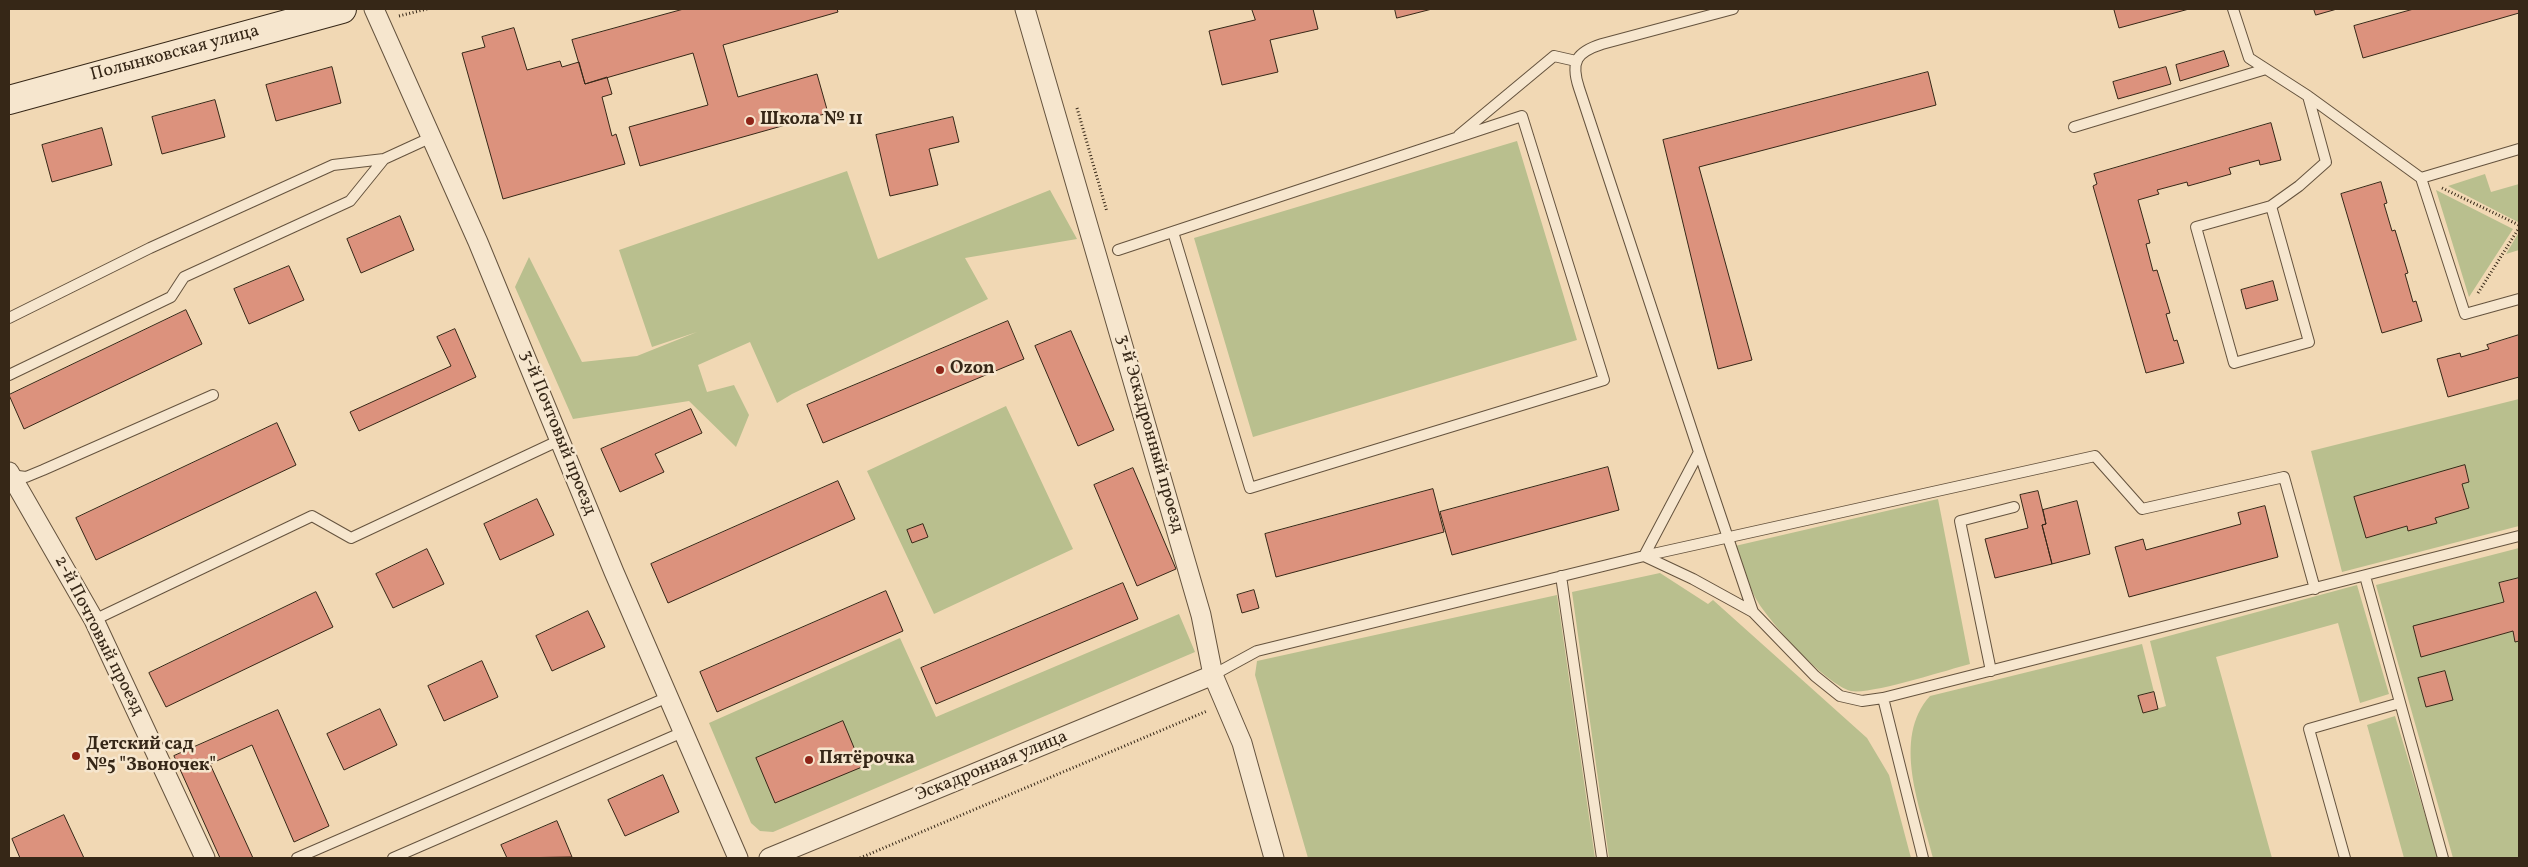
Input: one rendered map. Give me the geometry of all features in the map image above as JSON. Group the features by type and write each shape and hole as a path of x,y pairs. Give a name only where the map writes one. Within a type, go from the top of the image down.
{"street":[{"name":"Полынковская улица","path":"9,100 342,9"},
{"name":"3-й Эскадронный проезд","path":"1026,9 1201,615 1213,675 1242,743 1274,858"},
{"name":"3-й Почтовый проезд","path":"377,15 478,242 668,697 738,858"},
{"name":"2-й Почтовый проезд","path":"9,474 94,620 205,858"},
{"name":"Эскадронная улица","path":"769,858 1213,675"}],"lane":[{"path":"1733,9 1602,44 1584,50 1576,61 1577,81 1753,612"},
{"path":"2233,9 2249,58 2308,96 2421,178 2465,314 2519,299"},
{"path":"1455,138 1554,56 1576,61"},
{"path":"2074,127 2266,69"},
{"path":"2271,206 2309,342 2234,363 2196,227 2271,206 2299,186 2326,162 2308,96"},
{"path":"1118,250 1522,116 1604,380 1250,488 1173,232"},
{"path":"9,318 150,248 333,165 384,159 432,137"},
{"path":"2421,178 2519,149"},
{"path":"9,375 171,296 184,277 350,202 384,159"},
{"path":"9,474 26,477 213,394"},
{"path":"94,620 312,516 351,538 560,440"},
{"path":"1644,556 1699,452"},
{"path":"1213,675 1257,651 1644,556 2095,456 2142,509 2284,477 2315,589"},
{"path":"1991,671 1960,521 2014,507"},
{"path":"1644,556 1693,579 1753,612 1815,676 1840,696 1862,700 1883,698 2519,536"},
{"path":"1561,576 1602,858"},
{"path":"2364,576 2443,858"},
{"path":"297,858 668,697"},
{"path":"1883,698 1922,858"},
{"path":"2345,858 2309,728 2400,703"},
{"path":"393,858 684,732"}],"path":[{"path":"377,15 427,9"},
{"path":"2421,178 2519,227 2465,314"},
{"path":"860,858 1225,703"}],"green space":[{"path":"1517,141 1577,340 1253,437 1194,238"},
{"path":"847,171 878,259 1050,190 1077,239 965,258 988,299 777,403 750,342 698,365 707,392 734,385 749,415 736,447 689,401 573,419 515,287 529,257 582,362 637,356 697,332 652,347 619,250"},
{"path":"2485,174 2491,192 2519,184 2518,222 2448,186"},
{"path":"2436,190 2513,229 2469,297"},
{"path":"2519,232 2519,250 2506,254"},
{"path":"2519,399 2519,526 2342,572 2311,451","holes":["2465,465 2469,481 2462,484 2469,508 2435,518 2437,523 2408,531 2407,526 2366,538"]},
{"path":"1006,406 1073,549 934,614 867,471","holes":["923,525 928,537 912,543 907,530"]},
{"path":"1938,499 1970,664 1874,689 1851,691 1840,686 1813,665 1785,637 1763,610 1750,586 1735,546"},
{"path":"2519,548 2519,578 2499,583 2504,602 2413,627 2421,657 2513,631 2515,642 2519,641 2519,858 2453,858 2376,585","holes":["2445,671 2453,700 2426,707 2418,679"]},
{"path":"1660,573 1708,604 1713,600 1867,738 1889,775 1911,858 1609,858 1572,592"},
{"path":"2357,585 2389,694 2360,703 2338,623 2216,657 2272,858 1933,858 1916,797 1911,753 1912,733 1918,713 1930,696 2142,644 2154,692 2138,696 2143,713 2166,706 2150,641"},
{"path":"1557,595 1595,858 1308,858 1255,675 1257,661"},
{"path":"1179,614 1195,652 773,832 760,831 751,823 709,723 900,638 936,717"},
{"path":"2395,716 2438,858 2404,858 2367,725"}],"building":[{"path":"684,9 837,9 838,12 723,45 738,97 817,74 828,113 640,166 629,127 708,105 693,53 585,84 572,40"},
{"path":"1252,9 1313,9 1318,29 1270,40 1278,72 1222,85 1209,31 1255,20"},
{"path":"1395,9 1432,9 1397,18"},
{"path":"2189,9 2119,28 2114,10"},
{"path":"2314,9 2337,9 2316,15"},
{"path":"2414,9 2519,9 2519,13 2363,58 2354,26"},
{"path":"514,28 527,70 560,61 562,67 579,62 585,84 607,77 612,94 602,97 612,136 616,134 625,164 503,199 462,53 485,47 482,37"},
{"path":"2224,51 2229,66 2180,81 2176,65"},
{"path":"332,67 341,103 276,121 266,85"},
{"path":"2166,67 2171,84 2118,99 2113,82"},
{"path":"1928,72 1936,105 1699,167 1752,360 1718,369 1663,140"},
{"path":"215,100 225,137 162,154 152,117"},
{"path":"953,117 959,142 929,149 938,185 890,196 876,135"},
{"path":"2271,123 2281,160 2260,165 2259,160 2229,168 2231,174 2188,186 2187,182 2157,190 2159,194 2138,200 2150,243 2146,244 2153,271 2157,270 2170,313 2166,314 2174,341 2177,340 2184,363 2146,373 2093,186 2097,184 2094,174"},
{"path":"102,128 112,165 52,182 42,145"},
{"path":"2381,182 2387,203 2384,204 2392,231 2395,230 2408,273 2405,274 2413,302 2416,301 2422,321 2382,333 2341,194"},
{"path":"400,216 414,250 361,273 347,239"},
{"path":"289,266 304,300 249,324 234,289"},
{"path":"2273,281 2278,300 2246,309 2241,290"},
{"path":"186,310 202,344 24,429 9,395"},
{"path":"1008,321 1024,359 823,443 807,405"},
{"path":"455,329 476,377 359,431 350,412 451,366 437,337"},
{"path":"1071,331 1114,430 1078,446 1035,346"},
{"path":"2519,335 2519,377 2448,397 2437,359 2460,353 2461,357 2489,349 2487,345"},
{"path":"691,409 702,433 655,454 664,472 620,492 601,449"},
{"path":"277,423 296,465 96,560 76,518"},
{"path":"2465,465 2469,482 2462,484 2469,508 2435,518 2437,523 2408,531 2407,526 2366,538 2354,497"},
{"path":"1608,467 1619,510 1452,555 1440,512"},
{"path":"1133,468 1176,569 1137,586 1094,485"},
{"path":"838,481 855,519 668,603 651,564"},
{"path":"1433,489 1444,532 1276,577 1265,534"},
{"path":"2038,491 2046,524 2042,525 2052,564 1995,578 1985,539 2028,528 2020,495"},
{"path":"537,499 554,535 500,560 484,524"},
{"path":"2077,501 2090,554 2052,564 2042,525 2046,524 2043,510"},
{"path":"2265,506 2278,557 2129,597 2115,547 2143,539 2146,550 2241,524 2238,513"},
{"path":"923,524 928,537 912,543 907,530"},
{"path":"427,549 444,584 393,608 376,574"},
{"path":"2519,578 2519,641 2515,642 2513,631 2421,657 2413,626 2504,602 2499,583"},
{"path":"1123,583 1138,619 936,704 921,668"},
{"path":"1254,590 1259,608 1242,613 1237,595"},
{"path":"886,591 903,631 717,712 700,672"},
{"path":"316,592 333,627 166,707 149,673"},
{"path":"588,611 605,647 552,671 536,636"},
{"path":"482,661 498,697 444,721 428,686"},
{"path":"2445,671 2453,700 2426,707 2418,678"},
{"path":"2154,692 2158,709 2143,713 2138,696"},
{"path":"380,709 397,745 344,770 327,734"},
{"path":"278,710 329,826 294,842 252,745 210,764 253,858 220,858 174,756"},
{"path":"843,721 862,767 775,803 756,758"},
{"path":"663,775 679,812 625,836 608,800"},
{"path":"64,815 84,858 20,858 12,839"},
{"path":"557,821 572,857 507,858 501,845"}],"place":[{"name":"Школа № 11","path":"750,121"},
{"name":"Ozon","path":"940,370"},
{"name":"Детский сад №5 \"Звоночек\"","path":"76,756"},
{"name":"Пятёрочка","path":"809,760"}]}
